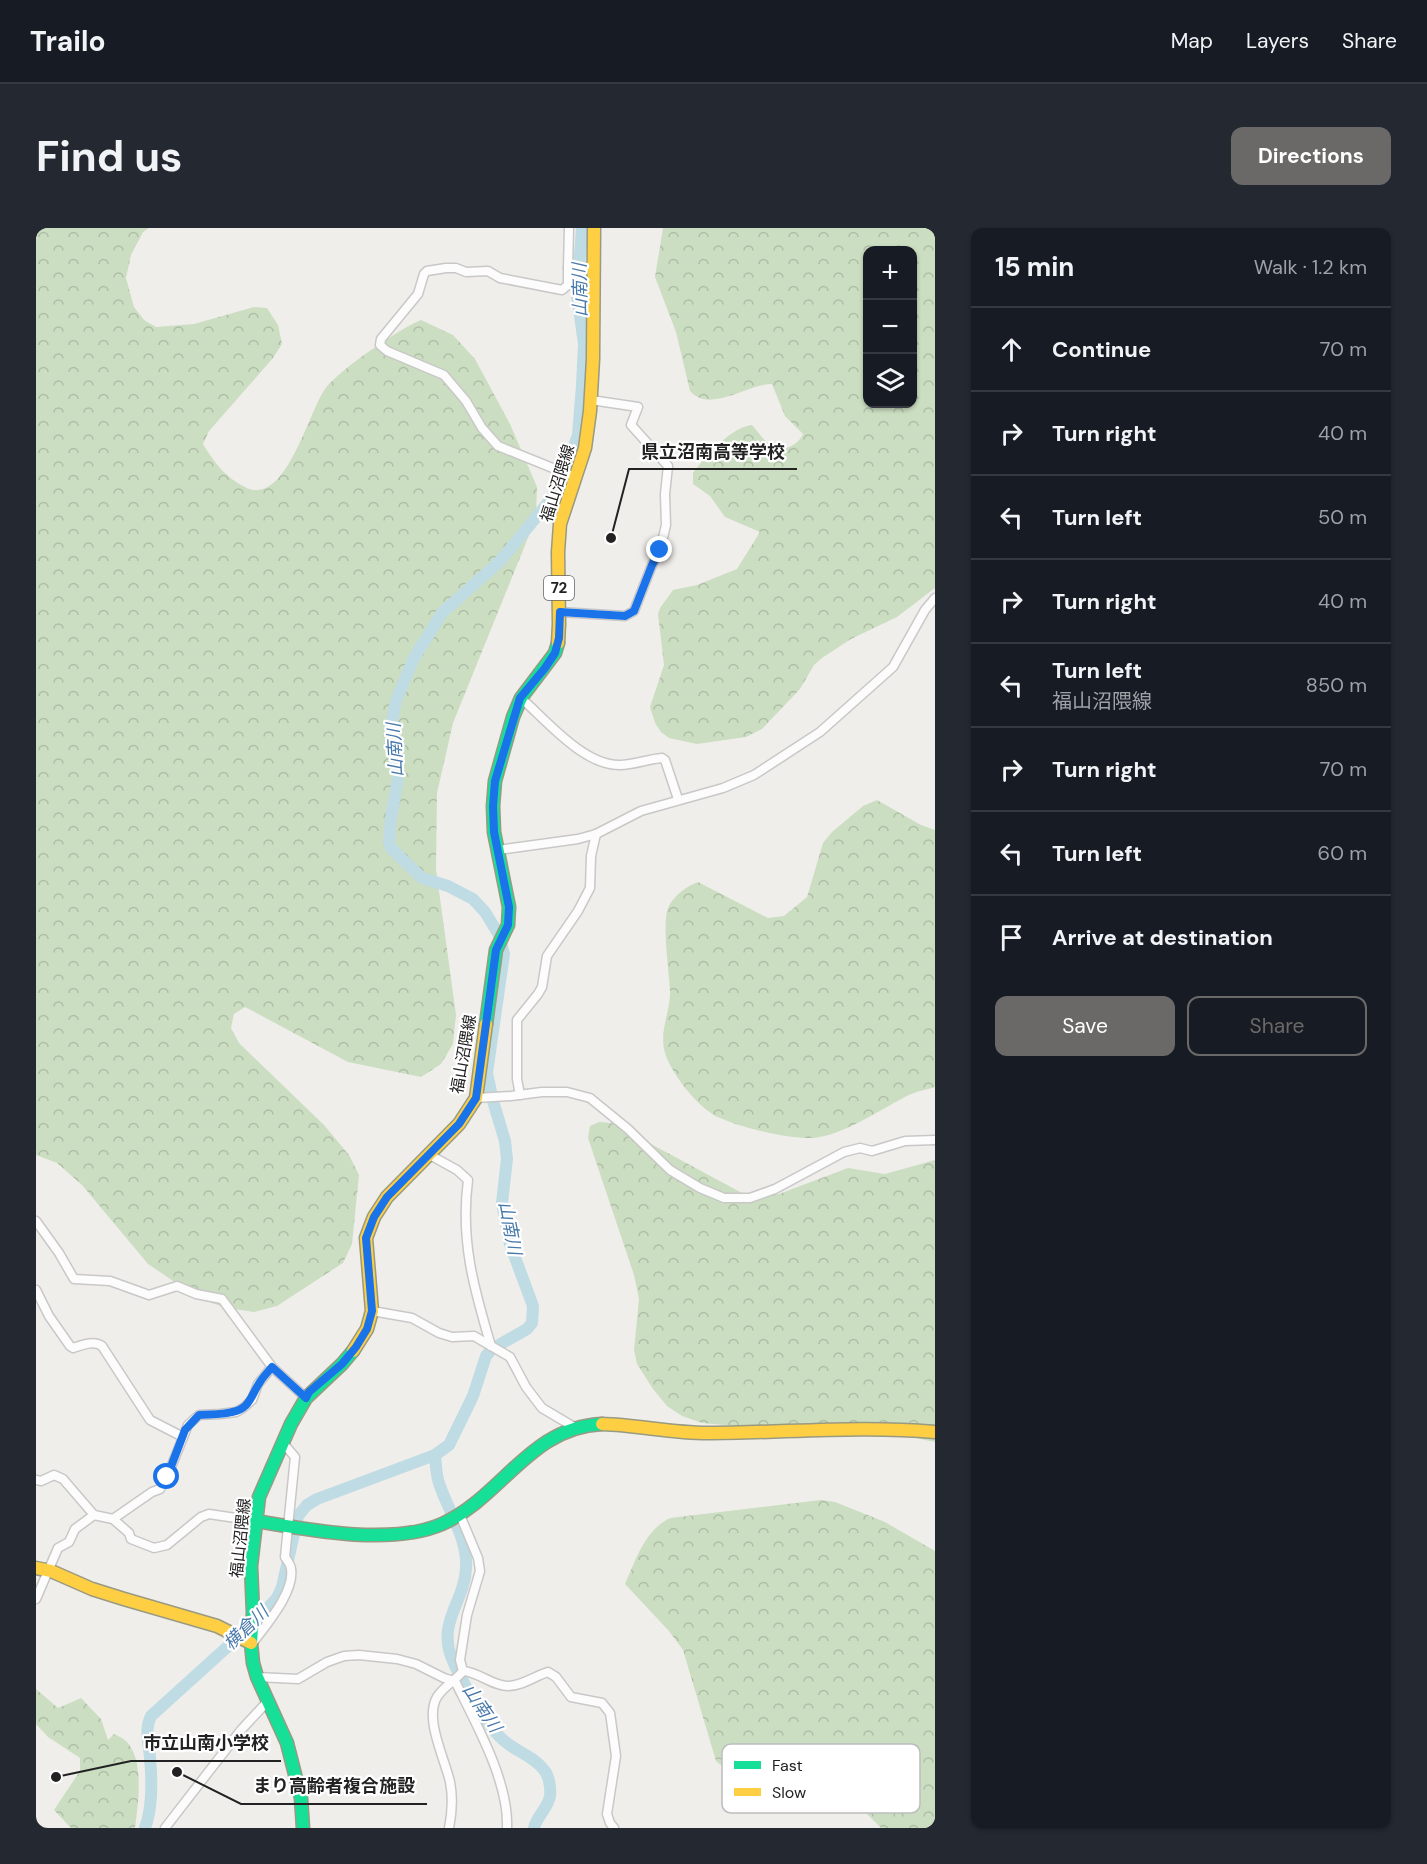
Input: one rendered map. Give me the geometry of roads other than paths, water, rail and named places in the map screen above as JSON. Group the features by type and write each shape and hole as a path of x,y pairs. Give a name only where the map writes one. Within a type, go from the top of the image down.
{"main road":[{"name":"福山沼隈線","path":"303,1828 301,1798 287,1743 257,1677 245,1637 253,1613 251,1566 259,1497 291,1424 306,1398 356,1347 367,1329 372,1311 366,1238 374,1217 387,1197 459,1124 476,1098 501,938 508,925 509,907 494,832 495,781 520,698 555,653 559,638 557,542 573,477 587,439 591,400 594,357 588,267 594,228"},
{"path":"256,1521 288,1527 366,1534 407,1533 432,1528 455,1518 547,1441 574,1427 614,1425 684,1432 722,1433 863,1427 935,1432"},
{"path":"36,1568 49,1570 92,1589 207,1623 245,1637"}],"street":[{"path":"569,228 568,285 562,290 500,278 488,271 466,272 456,268 427,271 418,294 381,339 380,345 387,351 444,375 466,400 482,428 498,447 573,477"},
{"path":"569,268 588,267"},
{"path":"560,612 625,616 634,611 660,550 666,525 665,494 668,466 631,424 638,407 591,400"},
{"path":"498,850 596,834 641,811 723,788 754,776 820,732 893,667 925,610 935,598"},
{"path":"520,698 559,734 590,757 609,765 662,758 665,760 678,800"},
{"path":"520,1095 517,1020 542,987 547,956 578,911 590,888 591,856 596,834"},
{"path":"476,1098 567,1092 590,1098 628,1129 670,1170 700,1188 724,1198 750,1198 775,1189 844,1152 860,1148 872,1151 905,1141 935,1140"},
{"path":"428,1154 457,1170 468,1180 464,1208 468,1260 491,1346"},
{"path":"36,1221 74,1279 110,1281 149,1295 177,1286 196,1294 222,1299 272,1367 306,1398"},
{"path":"36,1290 49,1316 70,1346 73,1348 89,1343 99,1343 150,1420 183,1437"},
{"path":"372,1311 412,1318 439,1334 452,1337 474,1336 510,1356 526,1387 542,1408 574,1427"},
{"path":"113,1519 160,1489 188,1425 199,1415 236,1412 243,1408 252,1400 258,1384 272,1367"},
{"path":"245,1637 282,1602 290,1582 291,1568 285,1557 295,1457 284,1443"},
{"path":"36,1480 40,1482 54,1475 63,1479 94,1515 113,1519 129,1533 131,1539 154,1548 167,1545 201,1517 209,1514 256,1521"},
{"path":"36,1599 58,1548 69,1542 75,1529 94,1515"},
{"path":"455,1518 478,1557 480,1571 469,1602 460,1660 463,1671"},
{"path":"257,1677 298,1679 327,1662 344,1656 359,1655 397,1659 416,1664 454,1681 485,1743 503,1795 507,1828"},
{"path":"449,1828 452,1812 450,1784 433,1715 436,1699 446,1685 454,1681 463,1671"},
{"path":"463,1671 507,1686 522,1683 548,1672 556,1677 572,1697 602,1703 608,1709 615,1735 616,1756 607,1814 610,1823 615,1828"},
{"path":"165,1828 241,1730 268,1701"}],"waterway":[{"name":"山南川","path":"145,1828 151,1793 147,1731 151,1716 256,1621 277,1598 282,1587 298,1516 307,1505 317,1499 435,1455 449,1445 473,1396 486,1356 492,1349 527,1329 532,1323 533,1306 510,1244 502,1203 507,1159 505,1141 487,1073 504,954 499,935 485,912 473,899 448,886 422,878 391,848 389,842 391,818 398,778 391,727 396,701 414,658 442,613 500,561 552,498 572,452 578,435 584,344 577,295 582,228"},
{"name":"山南川","path":"435,1455 439,1482 461,1537 466,1558 465,1580 448,1632 451,1656 472,1698 494,1730 505,1742 529,1757 546,1772 550,1796 534,1828"}],"place":[{"name":"県立沼南高等学校","path":"611,538"},
{"name":"まり高齢者複合施設","path":"177,1772"},
{"name":"市立山南小学校","path":"56,1777"}],"water label":[{"name":"横倉川","path":"246,1628"}]}
